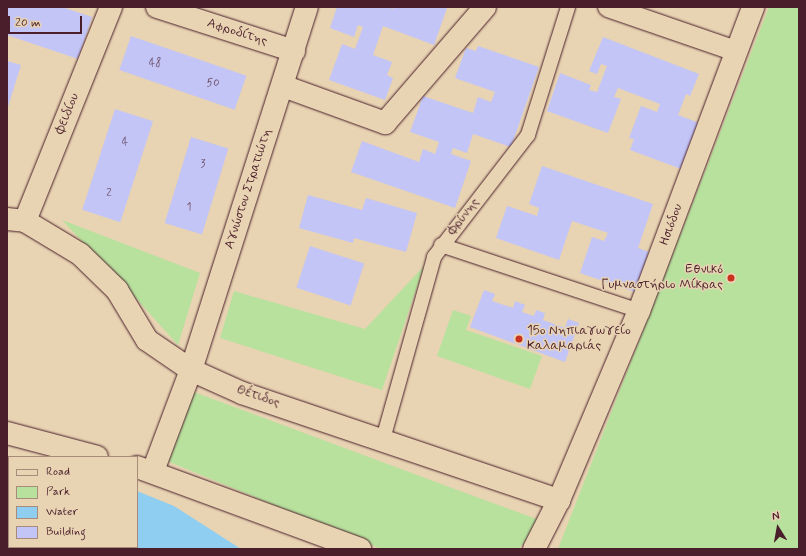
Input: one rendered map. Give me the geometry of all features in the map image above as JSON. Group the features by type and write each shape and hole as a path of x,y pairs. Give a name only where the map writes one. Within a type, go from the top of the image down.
{"street":[{"name":"Φειδίου","path":"16,220 111,7"},
{"name":"Αφροδίτης","path":"157,7 294,51"},
{"name":"Αγνώστου Στρατιώτη","path":"145,469 190,370 283,86 307,7"},
{"path":"283,86 385,123 484,7"},
{"path":"608,7 736,51"},
{"name":"Ησιόδου","path":"534,549 559,500 639,311 753,7"},
{"name":"Θέτιδος","path":"16,220 80,254 117,290 147,340 190,370 242,393 383,439 559,500"},
{"path":"7,433 93,456"},
{"path":"145,469 360,549"}],"lane":[{"name":"Φρύνης","path":"383,439 434,257 441,245 528,135 568,7"},
{"path":"441,245 639,311"}],"green space":[{"name":"Εθνικό Γυμναστήριο Μίκρας","path":"769,7 799,7 799,549 558,549"},
{"path":"62,220 200,273 178,345 131,293"},
{"path":"424,266 382,390 220,338 234,291 365,329"},
{"path":"453,310 471,316 466,330 542,356 530,389 437,356"},
{"path":"194,392 545,522 518,549 381,549 167,461"}],"water":[{"path":"138,491 174,506 241,549 7,549 7,493 8,548 138,548"}],"building":[{"path":"7,7 62,7 92,17 78,59 7,35"},
{"path":"337,7 387,7 393,9 394,7 447,8 434,45 383,26 373,55 392,62 387,75 393,78 385,100 329,80 342,44 355,49 363,27 358,25 354,37 330,28"},
{"path":"131,36 246,76 235,110 119,70"},
{"path":"603,37 699,74 690,96 686,94 678,115 699,123 681,169 630,150 634,139 629,138 641,106 657,112 660,104 618,88 614,97 621,99 608,133 547,111 560,73 591,85 589,90 597,92 607,66 601,64 597,74 589,71"},
{"path":"478,46 539,67 511,147 473,134 467,153 453,148 451,154 471,161 455,208 351,172 362,141 419,162 423,149 435,154 439,142 410,132 423,96 473,113 478,97 491,102 495,92 455,78 466,48 476,51"},
{"path":"7,61 21,65 7,110"},
{"path":"115,109 153,121 120,222 82,210"},
{"path":"191,137 228,148 202,234 165,223"},
{"path":"542,166 653,204 638,248 649,252 635,292 580,273 592,237 604,241 608,233 572,221 559,260 496,238 507,206 537,216 539,208 529,204"},
{"path":"308,195 362,210 366,198 417,213 406,252 354,238 353,243 299,228"},
{"path":"310,246 364,264 351,305 296,288"},
{"path":"484,290 495,294 492,301 513,308 515,301 525,305 522,312 534,316 536,310 545,313 543,320 565,328 568,319 579,323 565,362 470,327"}],"place":[{"name":"Εθνικό Γυμναστήριο Μίκρας","path":"731,278"},
{"name":"15ο Νηπιαγωγείο Καλαμαριάς","path":"519,339"}]}
